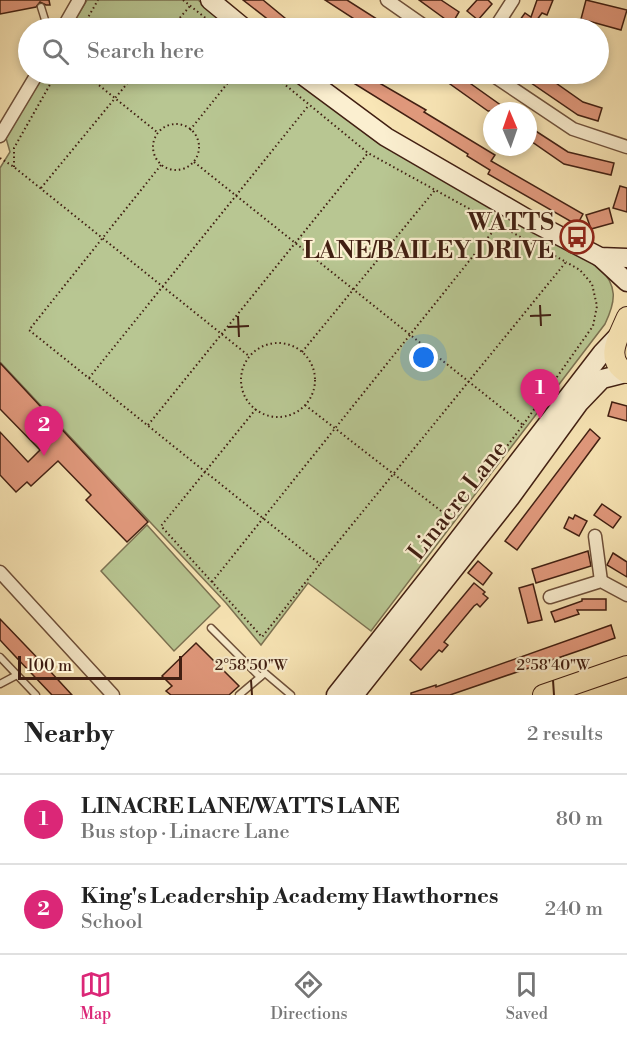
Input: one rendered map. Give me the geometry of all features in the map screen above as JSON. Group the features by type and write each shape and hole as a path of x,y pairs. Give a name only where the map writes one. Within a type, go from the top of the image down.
{"main road":[{"path":"626,373 621,370 615,360 614,350 627,317"},
{"path":"543,695 627,666"}],"street":[{"path":"69,18 79,0"},
{"path":"210,0 232,18"},
{"path":"387,0 413,18"},
{"path":"501,18 513,0"},
{"path":"0,136 31,84"},
{"path":"314,84 396,143 574,245 600,257 627,282"},
{"path":"506,84 573,129 627,147"},
{"path":"600,257 627,258"},
{"name":"Linacre Lane","path":"336,695 602,352 618,336"},
{"name":"Linacre Lane","path":"354,695 510,498 579,403 602,379 626,373"},
{"path":"595,536 600,581"},
{"path":"0,572 113,695"},
{"path":"550,597 600,581 627,595"}],"lane":[{"path":"41,6 45,18"},
{"path":"211,628 260,677"},
{"path":"0,657 36,695"},
{"path":"244,693 265,673 291,695"},
{"path":"0,684 17,675"}],"path":[{"path":"87,18 98,0"},
{"path":"183,0 205,18"},
{"path":"180,18 190,6"},
{"path":"14,166 15,148 50,84"},
{"path":"98,84 158,132"},
{"path":"41,188 127,84"},
{"path":"190,130 228,84"},
{"path":"284,84 368,153 580,270 592,284 597,306 593,326 461,507 443,513"},
{"path":"89,378 309,105"},
{"path":"172,124 190,130 197,139 199,147 194,162 181,170 167,169 161,165 153,153 154,139 158,132 172,124"},
{"path":"147,425 368,153"},
{"path":"0,158 14,166 249,356"},
{"path":"194,162 523,425"},
{"path":"161,165 29,330 320,564"},
{"path":"302,352 435,190"},
{"path":"212,582 498,225"},
{"path":"256,409 161,526 262,637 566,262"},
{"path":"280,343 302,352 314,372 311,395 305,405 283,416 270,416 249,403 243,392 241,380 243,368 249,356 269,344 280,343"},
{"path":"305,405 466,530"}],"green space":[{"path":"87,0 198,0 220,18 76,18"},
{"path":"38,84 300,84 377,142 599,267 610,281 613,301 605,324 371,631 308,583 261,645 226,603 0,362 0,168 10,152 6,138"},
{"path":"147,525 220,606 174,651 101,571"}],"building":[{"path":"0,0 49,0 50,5 40,2 36,7 0,14"},
{"path":"243,0 263,0 285,18 266,18"},
{"path":"325,0 347,0 375,18 353,18"},
{"path":"419,0 441,0 459,12 456,18 444,18"},
{"path":"477,0 488,0 492,4 480,18 476,18 467,11"},
{"path":"537,0 553,0 547,15 542,13 538,18 521,18 525,13 531,17"},
{"path":"586,0 627,10 621,30 609,27 609,18 581,18"},
{"path":"355,84 381,84 426,110 424,112 483,148 483,156 494,156 491,161 583,214 577,225 488,174 490,170 467,156 468,154"},
{"path":"450,84 471,84 496,102 483,102 483,107"},
{"path":"533,84 557,84 583,102 602,108 598,121 578,115"},
{"path":"537,132 568,152 614,163 611,175 564,164 537,145"},
{"path":"620,186 627,188 627,212 613,208"},
{"path":"609,208 613,223 591,229 586,215"},
{"path":"0,363 148,522 127,542 86,500 91,495 58,461 31,486 27,482 16,492 0,475 0,432 28,462 40,450 0,409"},
{"path":"612,402 627,406 627,421 608,416"},
{"path":"590,429 600,438 517,550 505,541"},
{"path":"602,504 621,517 613,528 594,515"},
{"path":"575,515 587,521 579,536 564,528 569,517 573,519"},
{"path":"588,551 591,566 536,583 532,569"},
{"path":"613,553 627,562 627,577 607,565"},
{"path":"478,561 492,573 483,585 468,573"},
{"path":"474,583 485,592 483,594 488,598 480,607 477,604 474,606 444,642 448,645 442,652 439,650 421,670 410,660"},
{"path":"533,584 542,620 528,623 519,588"},
{"path":"582,599 606,599 606,610 577,610 579,614 555,622 551,612 582,601"},
{"path":"0,619 72,695 52,695 14,655 0,640"},
{"path":"611,625 615,638 587,648 450,695 411,695 411,693 436,685 436,687"},
{"path":"196,643 239,686 229,695 171,695 166,691 172,686 162,676"}],"place":[{"name":"WATTS LANE/BAILEY DRIVE","path":"577,237"},
{"name":"LINACRE LANE/WATTS LANE","path":"540,419"},
{"name":"King's Leadership Academy Hawthornes","path":"44,456"}]}
